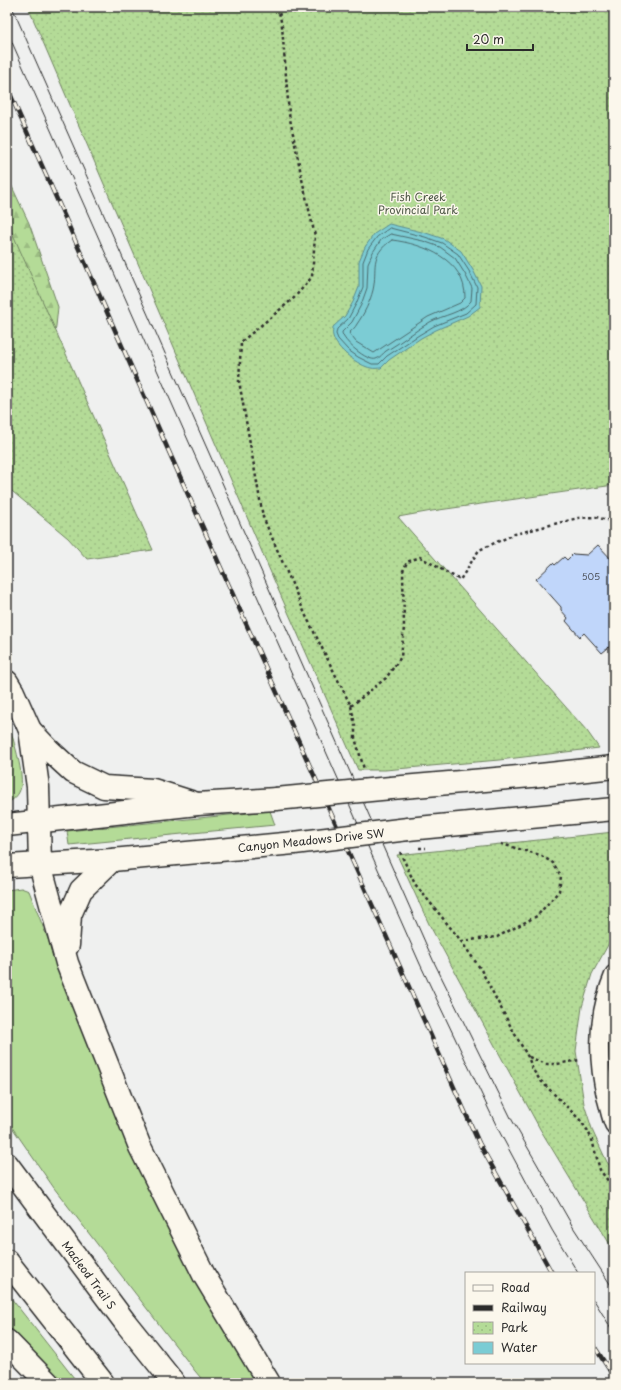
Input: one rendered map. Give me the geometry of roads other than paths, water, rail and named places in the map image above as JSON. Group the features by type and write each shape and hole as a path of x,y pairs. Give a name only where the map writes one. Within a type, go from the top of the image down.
{"main road":[{"path":"7,682 30,730 38,787 40,864 67,963 140,1147 204,1275 268,1383"},
{"path":"30,730 73,772 104,787 153,790 197,804"},
{"path":"7,825 197,804 276,800 614,767"},
{"name":"Canyon Meadows Drive SW","path":"7,866 112,860 294,843 403,837 614,808"},
{"path":"67,963 70,915 81,890 112,860"},
{"name":"Macleod Trail S","path":"7,1164 125,1322 174,1383"},
{"path":"7,1261 102,1383"},
{"path":"7,1342 48,1383"}],"street":[{"path":"614,974 602,1010 599,1029 599,1056 602,1082 614,1125"}],"water":[{"path":"389,224 444,239 461,251 481,286 480,307 468,316 421,338 389,360 381,368 372,368 360,364 343,351 335,341 333,327 345,316 359,287 359,261 365,247 374,234"}],"tram line":[{"path":"12,7 433,960 512,1120 573,1227 614,1290"},
{"path":"7,31 420,964 498,1129 552,1230 577,1272"},
{"path":"595,1302 614,1333"}],"railway":[{"path":"7,87 479,1143 551,1272"},
{"path":"595,1348 614,1377"}],"park label":[{"name":"Fish Creek Provincial Park","path":"418,202"}]}
